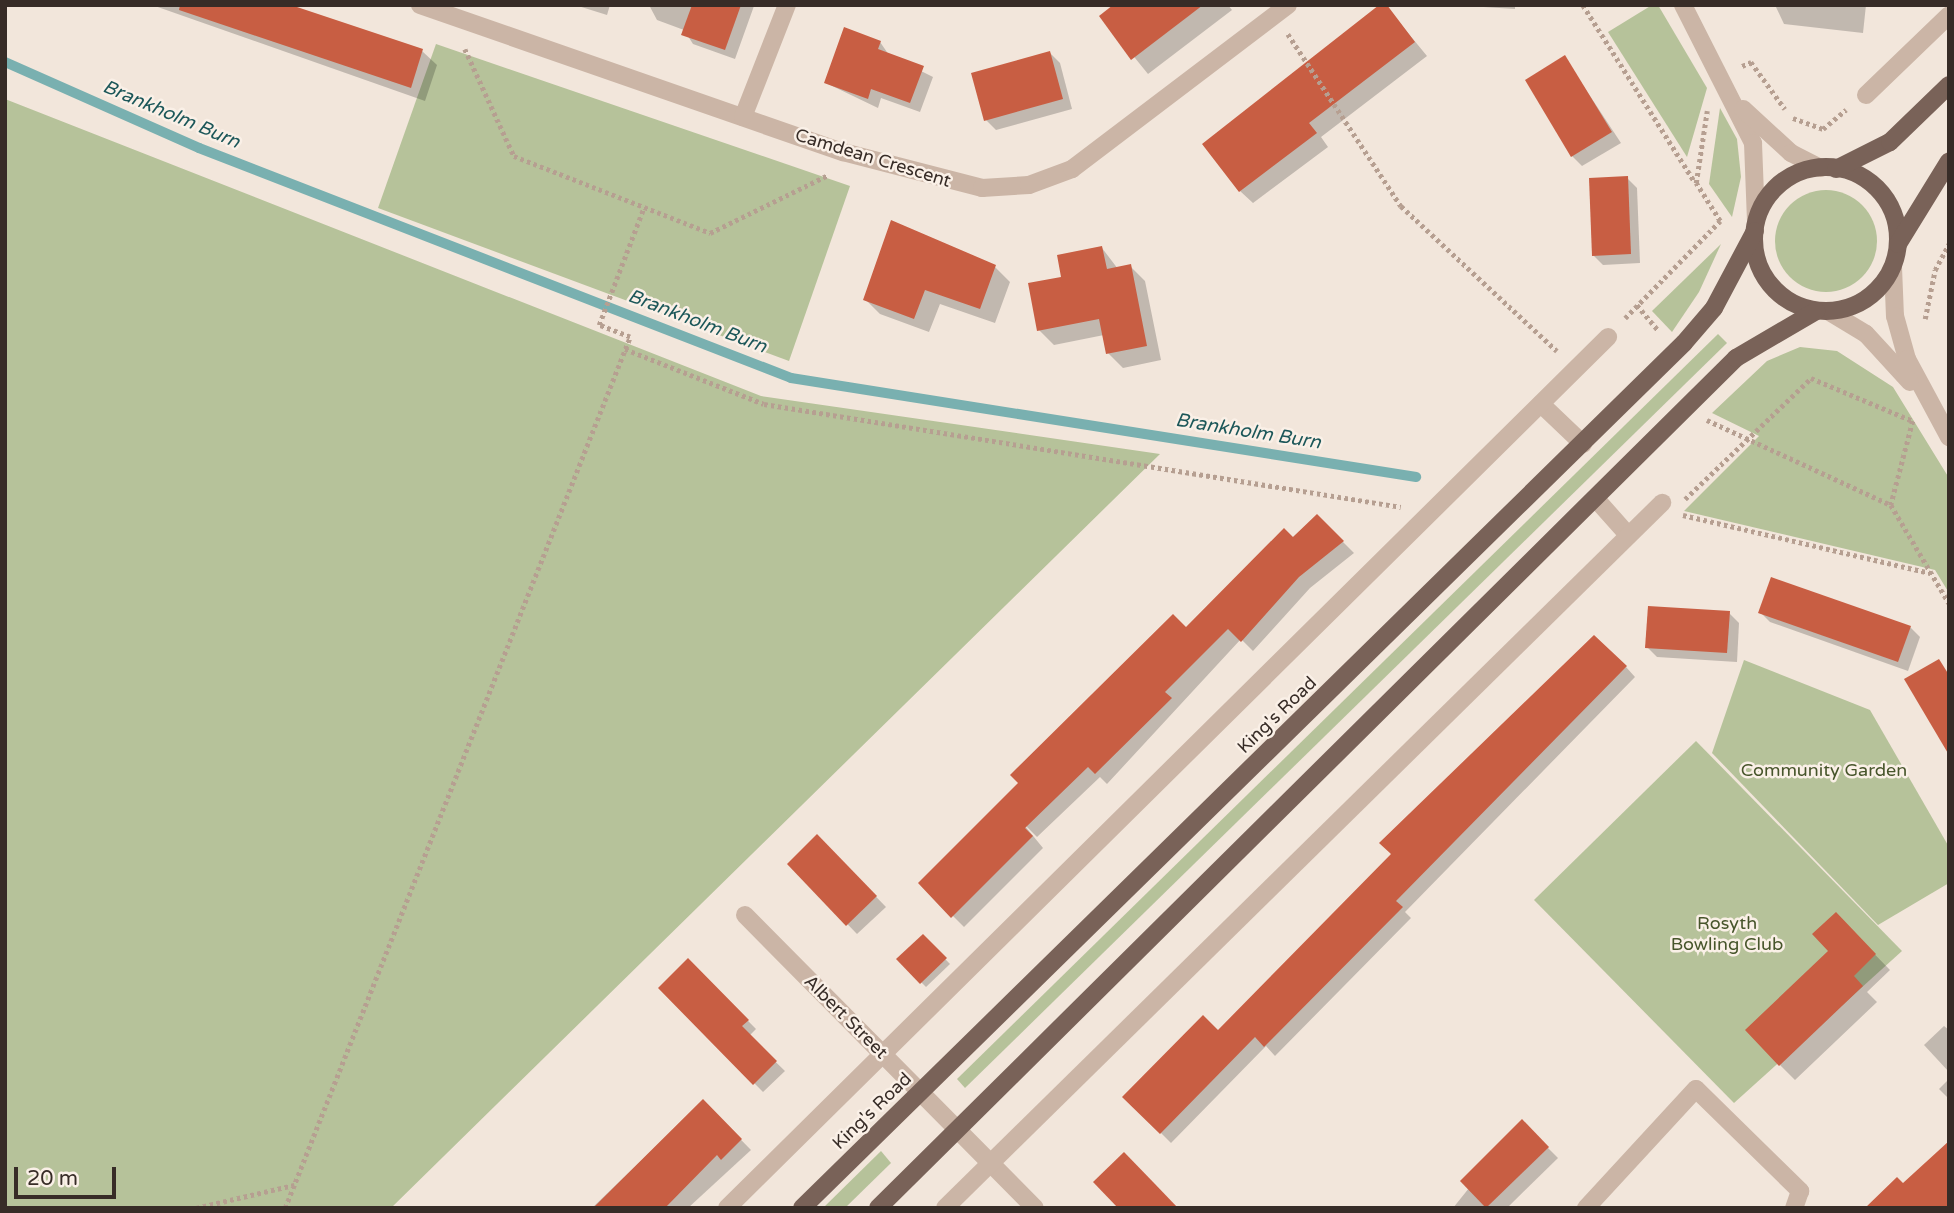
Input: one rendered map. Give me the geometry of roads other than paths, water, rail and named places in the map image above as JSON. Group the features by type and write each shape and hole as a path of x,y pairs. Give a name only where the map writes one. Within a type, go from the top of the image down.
{"main road":[{"name":"King's Road","path":"802,1208 1583,444 1714,308 1756,226 1784,180 1828,168 1890,142 1949,85"},
{"path":"878,1208 1736,358 1822,311 1863,302 1893,267 1898,244 1949,161"},
{"path":"1828,168 1871,183 1887,200 1898,244"},
{"path":"1756,226 1760,268 1773,289 1822,311"}],"street":[{"name":"Camdean Crescent","path":"420,5 445,9 463,20 843,152 931,179 982,188 1029,186 1107,146 1282,10"},
{"path":"743,117 787,5"},
{"path":"1683,5 1724,75 1740,107 1753,143 1756,226"},
{"path":"1866,95 1949,15"},
{"path":"1740,107 1791,153 1828,168"},
{"path":"1893,267 1900,334 1932,409 1949,437"},
{"path":"1822,311 1866,334 1932,409"},
{"path":"727,1208 1608,337"},
{"path":"1541,404 1583,444"},
{"path":"1596,499 1629,535"},
{"path":"945,1208 1629,535 1667,507"},
{"name":"Albert Street","path":"745,915 1035,1208"},
{"path":"1586,1208 1696,1089 1800,1191 1794,1208"}],"waterway":[{"name":"Brankholm Burn","path":"5,62 199,148 791,378 1416,477"}],"park label":[{"name":"Community Garden","path":"1824,770"},
{"name":"Rosyth Bowling Club","path":"1727,934"}]}
